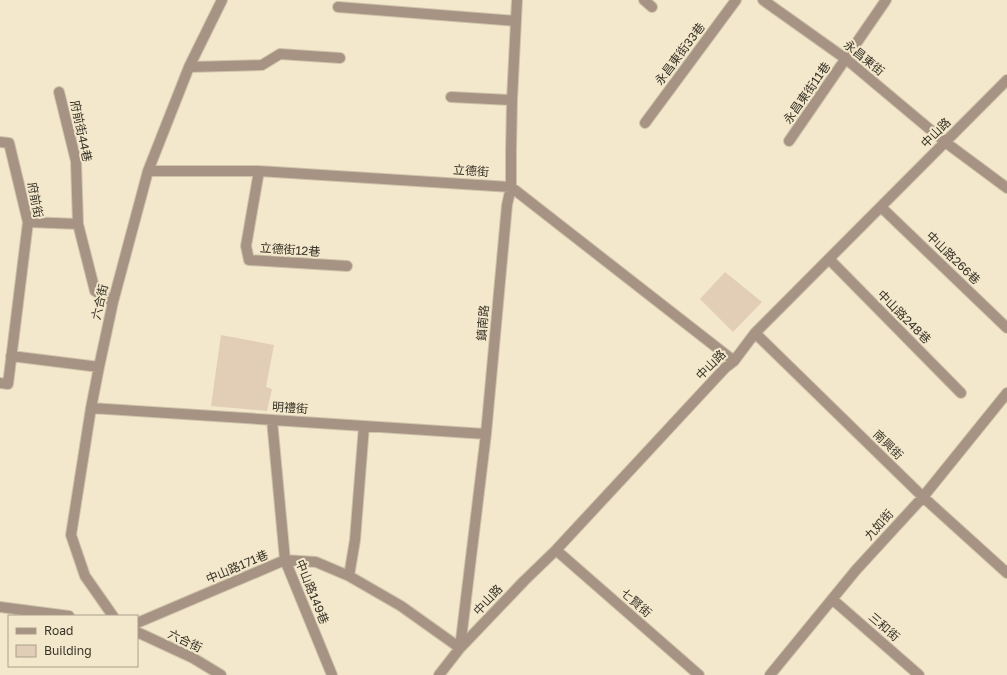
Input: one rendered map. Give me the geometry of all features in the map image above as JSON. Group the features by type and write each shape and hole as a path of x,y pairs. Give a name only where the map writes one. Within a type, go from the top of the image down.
{"street":[{"name":"六合街","path":"108,615 85,576 71,535 91,408 114,302 148,171 189,67 222,0"},
{"name":"鎮南路","path":"460,648 486,434 507,205 511,187 510,152 517,0"},
{"path":"644,0 652,7"},
{"name":"永昌東街33巷","path":"645,123 736,0"},
{"name":"永昌東街","path":"763,0 846,59 945,142 1007,188"},
{"name":"永昌東街11巷","path":"789,141 886,0"},
{"path":"338,7 516,21"},
{"path":"189,67 262,65 280,54 340,58"},
{"name":"中山路","path":"439,675 460,648 556,550 725,368 734,361 755,333 1007,80"},
{"name":"府前街44巷","path":"59,92 76,161 78,224 95,290 114,302"},
{"path":"451,97 512,100"},
{"name":"府前街","path":"0,142 9,143 28,222 8,384 0,383"},
{"name":"立德街","path":"148,171 259,171 511,187"},
{"name":"立德街12巷","path":"259,171 246,246 249,260 347,266"},
{"path":"511,187 734,361"},
{"name":"中山路266巷","path":"881,207 1007,328"},
{"path":"28,222 78,224"},
{"name":"中山路248巷","path":"829,260 961,393"},
{"name":"南興街","path":"755,333 923,497 1007,573"},
{"path":"11,356 99,367"},
{"name":"九如街","path":"770,675 856,570 923,497 1007,393"},
{"name":"明禮街","path":"91,408 486,434"},
{"name":"中山路149巷","path":"272,420 285,560 332,675"},
{"path":"349,576 355,540 364,426"},
{"name":"七賢街","path":"556,550 699,675"},
{"name":"中山路171巷","path":"138,623 285,560 316,562 349,576 400,606 460,648"},
{"name":"三和街","path":"832,600 919,675"},
{"path":"0,607 61,615"},
{"name":"六合街","path":"138,632 193,658 221,675"}],"building":[{"path":"725,272 762,302 733,332 700,299"},
{"path":"221,335 274,345 266,387 272,389 267,411 211,406"}]}
